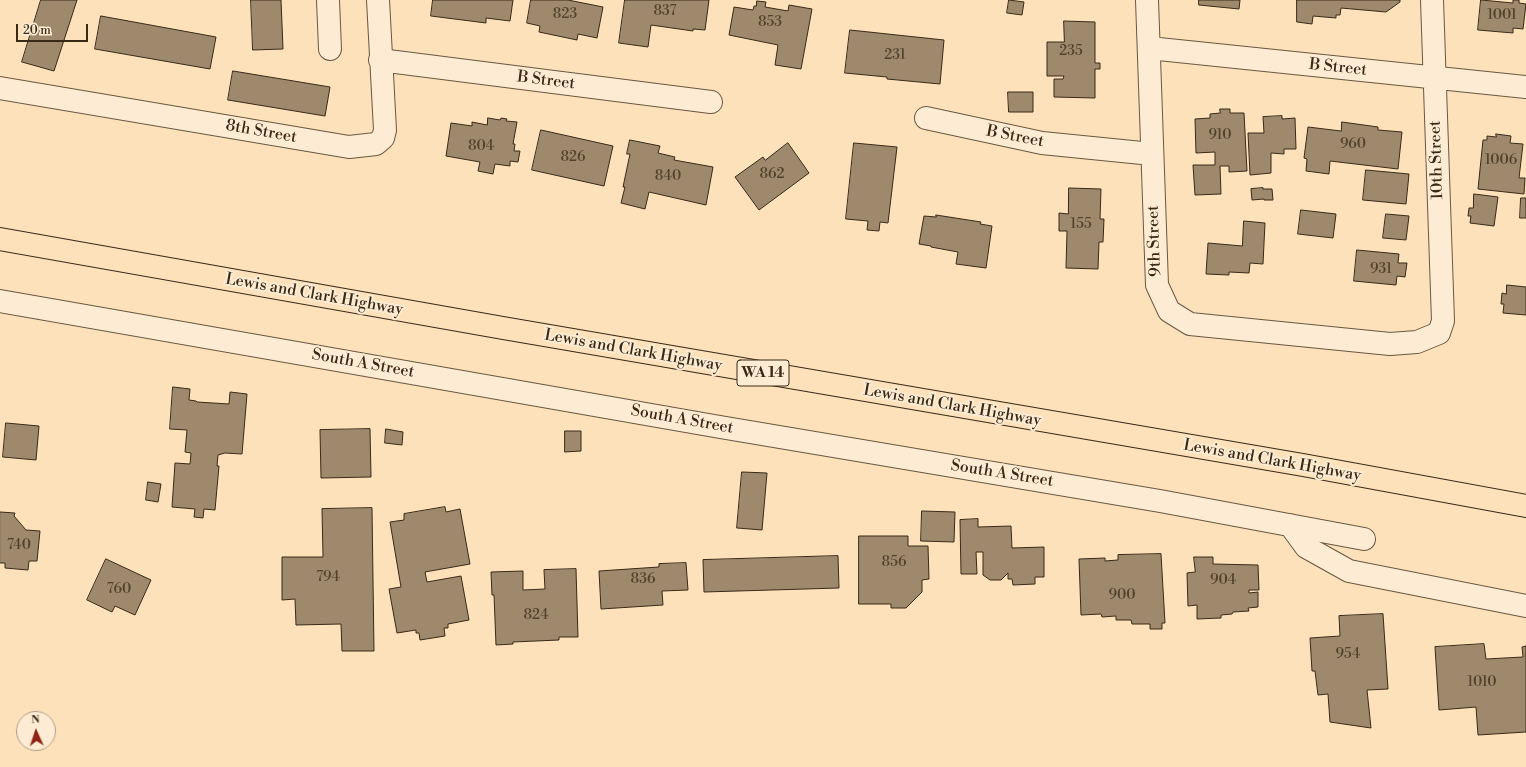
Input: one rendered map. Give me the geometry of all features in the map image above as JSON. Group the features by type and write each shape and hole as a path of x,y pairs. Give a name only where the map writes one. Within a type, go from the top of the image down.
{"highway":[{"name":"Lewis and Clark Highway","path":"0,240 557,338 1303,465 1526,506"}],"street":[{"path":"328,0 330,49"},
{"name":"8th Street","path":"0,88 349,147 376,144 383,138 384,130 378,0"},
{"name":"9th Street","path":"1147,0 1156,284 1170,311 1190,324 1390,344 1417,342 1439,333 1443,321"},
{"name":"10th Street","path":"1432,0 1443,321"},
{"name":"B Street","path":"1149,48 1526,87"},
{"name":"B Street","path":"380,60 711,102"},
{"name":"B Street","path":"926,118 1042,143 1152,154"},
{"name":"South A Street","path":"0,301 688,422 1160,501 1364,539"},
{"path":"1290,525 1306,547 1348,571 1526,606"}],"building":[{"path":"41,0 77,0 54,71 22,62"},
{"path":"251,0 281,0 283,49 253,50"},
{"path":"433,0 513,0 510,21 486,18 486,23 431,16"},
{"path":"531,0 568,0 603,7 597,38 578,34 577,40 539,32 540,26 527,23"},
{"path":"625,0 709,0 705,30 693,29 693,31 651,25 648,47 619,43"},
{"path":"1009,0 1024,2 1022,15 1007,13"},
{"path":"1199,0 1240,0 1239,9 1199,5"},
{"path":"1297,0 1400,0 1400,2 1386,12 1341,8 1340,15 1336,15 1336,18 1313,16 1312,24 1297,22"},
{"path":"1481,0 1513,3 1513,0 1519,0 1519,3 1526,4 1523,29 1513,28 1513,33 1478,30"},
{"path":"757,1 766,2 765,7 788,11 789,5 812,9 801,69 775,65 778,45 729,35 734,7 753,10"},
{"path":"101,16 216,37 210,69 95,49"},
{"path":"1064,21 1095,22 1095,63 1100,63 1100,69 1095,69 1095,98 1054,97 1054,79 1063,79 1064,76 1047,76 1047,42 1064,42"},
{"path":"850,30 944,40 940,84 845,73"},
{"path":"233,71 330,87 325,116 228,100"},
{"path":"1008,92 1033,92 1033,112 1009,112"},
{"path":"1220,109 1230,109 1230,113 1244,113 1247,171 1229,172 1229,166 1220,166 1221,194 1195,195 1193,165 1215,165 1215,152 1196,153 1195,119 1210,118 1210,114 1220,113"},
{"path":"1282,116 1282,119 1295,118 1296,149 1284,149 1284,154 1271,153 1271,173 1250,175 1248,133 1264,133 1263,117"},
{"path":"488,118 500,120 501,118 507,119 506,121 517,122 513,144 515,144 514,151 520,151 518,162 510,161 510,166 495,164 493,174 478,171 480,162 446,156 451,123 472,126 472,122 487,125"},
{"path":"1342,122 1378,127 1378,130 1402,132 1398,169 1330,161 1329,174 1306,171 1307,159 1304,158 1308,127 1341,131"},
{"path":"541,130 613,146 604,186 532,170"},
{"path":"1496,134 1511,136 1510,143 1523,144 1519,178 1525,178 1524,194 1478,189 1483,140 1487,140 1487,136 1496,137"},
{"path":"630,140 660,146 658,153 675,157 674,160 713,167 706,205 649,192 645,209 621,203 630,154 627,154"},
{"path":"788,143 809,173 759,210 735,177 763,157 765,160"},
{"path":"854,143 897,147 888,223 880,222 879,231 867,230 868,221 846,219"},
{"path":"1366,170 1409,174 1406,204 1363,200"},
{"path":"1069,188 1101,189 1100,219 1104,219 1103,242 1099,242 1098,269 1066,268 1067,231 1059,231 1059,213 1068,214"},
{"path":"1251,189 1272,189 1273,200 1252,200"},
{"path":"1474,194 1498,197 1494,226 1470,223 1471,216 1468,216 1469,208 1473,208"},
{"path":"1521,198 1526,198 1526,218 1520,218"},
{"path":"1301,210 1336,214 1333,238 1298,234"},
{"path":"1386,214 1409,216 1406,240 1383,238"},
{"path":"936,215 981,222 980,224 992,226 986,268 956,264 958,252 919,244 924,216 936,217"},
{"path":"1244,221 1265,223 1263,264 1250,263 1249,273 1229,272 1229,275 1206,274 1208,243 1242,246"},
{"path":"1357,250 1399,254 1398,263 1407,263 1405,277 1397,276 1396,285 1354,281"},
{"path":"1507,285 1526,287 1526,315 1503,313 1504,304 1501,304 1502,293 1506,294"},
{"path":"173,387 190,389 189,400 197,402 229,404 230,392 247,394 242,454 225,453 218,455 217,466 219,466 215,510 204,509 203,518 194,517 195,509 172,507 175,463 190,464 191,453 185,452 187,430 170,429"},
{"path":"6,423 39,426 36,460 3,457"},
{"path":"370,429 371,477 321,478 320,430"},
{"path":"386,429 403,432 402,445 385,443"},
{"path":"565,431 581,431 581,451 565,452"},
{"path":"742,472 767,473 762,530 737,528"},
{"path":"148,482 161,484 158,502 146,500"},
{"path":"445,507 446,512 460,509 470,564 425,572 427,582 461,576 469,620 448,624 448,628 444,628 445,636 420,640 419,633 416,633 416,630 397,633 389,589 401,587 390,522 404,520 404,514"},
{"path":"372,508 374,651 342,651 341,624 296,625 295,599 282,600 282,557 323,557 322,509"},
{"path":"922,511 955,512 954,542 921,541"},
{"path":"0,512 15,513 14,516 26,530 40,531 37,561 29,561 28,570 5,568 5,563 0,563"},
{"path":"978,519 978,527 1011,526 1012,548 1044,547 1044,577 1035,577 1035,584 1013,585 1012,579 1008,579 1008,573 1001,580 990,580 983,575 983,552 976,552 977,574 961,574 960,520"},
{"path":"859,536 908,536 908,546 928,546 929,579 922,580 922,592 906,608 891,608 891,604 859,604"},
{"path":"1161,554 1165,623 1162,623 1162,629 1150,629 1150,624 1132,624 1131,620 1116,620 1116,616 1102,617 1101,614 1081,615 1079,559 1105,558 1105,561 1118,560 1118,555"},
{"path":"838,556 839,588 704,592 703,560"},
{"path":"1194,557 1213,557 1213,564 1258,565 1259,590 1249,590 1249,593 1258,592 1258,607 1248,608 1249,611 1233,612 1232,614 1221,615 1221,618 1197,619 1197,605 1188,606 1187,573 1195,572"},
{"path":"106,559 151,580 135,615 115,606 112,612 87,600"},
{"path":"686,563 688,590 662,591 663,605 601,609 599,571 659,567 659,564"},
{"path":"576,569 578,637 559,637 559,640 513,642 513,644 496,645 494,595 492,595 491,572 523,571 523,590 545,589 544,570"},
{"path":"1383,614 1388,689 1367,690 1371,728 1330,722 1328,694 1318,695 1315,671 1312,671 1310,638 1340,636 1339,616"},
{"path":"1484,644 1486,659 1523,657 1522,647 1526,646 1526,732 1478,735 1476,707 1439,710 1435,647"}]}
